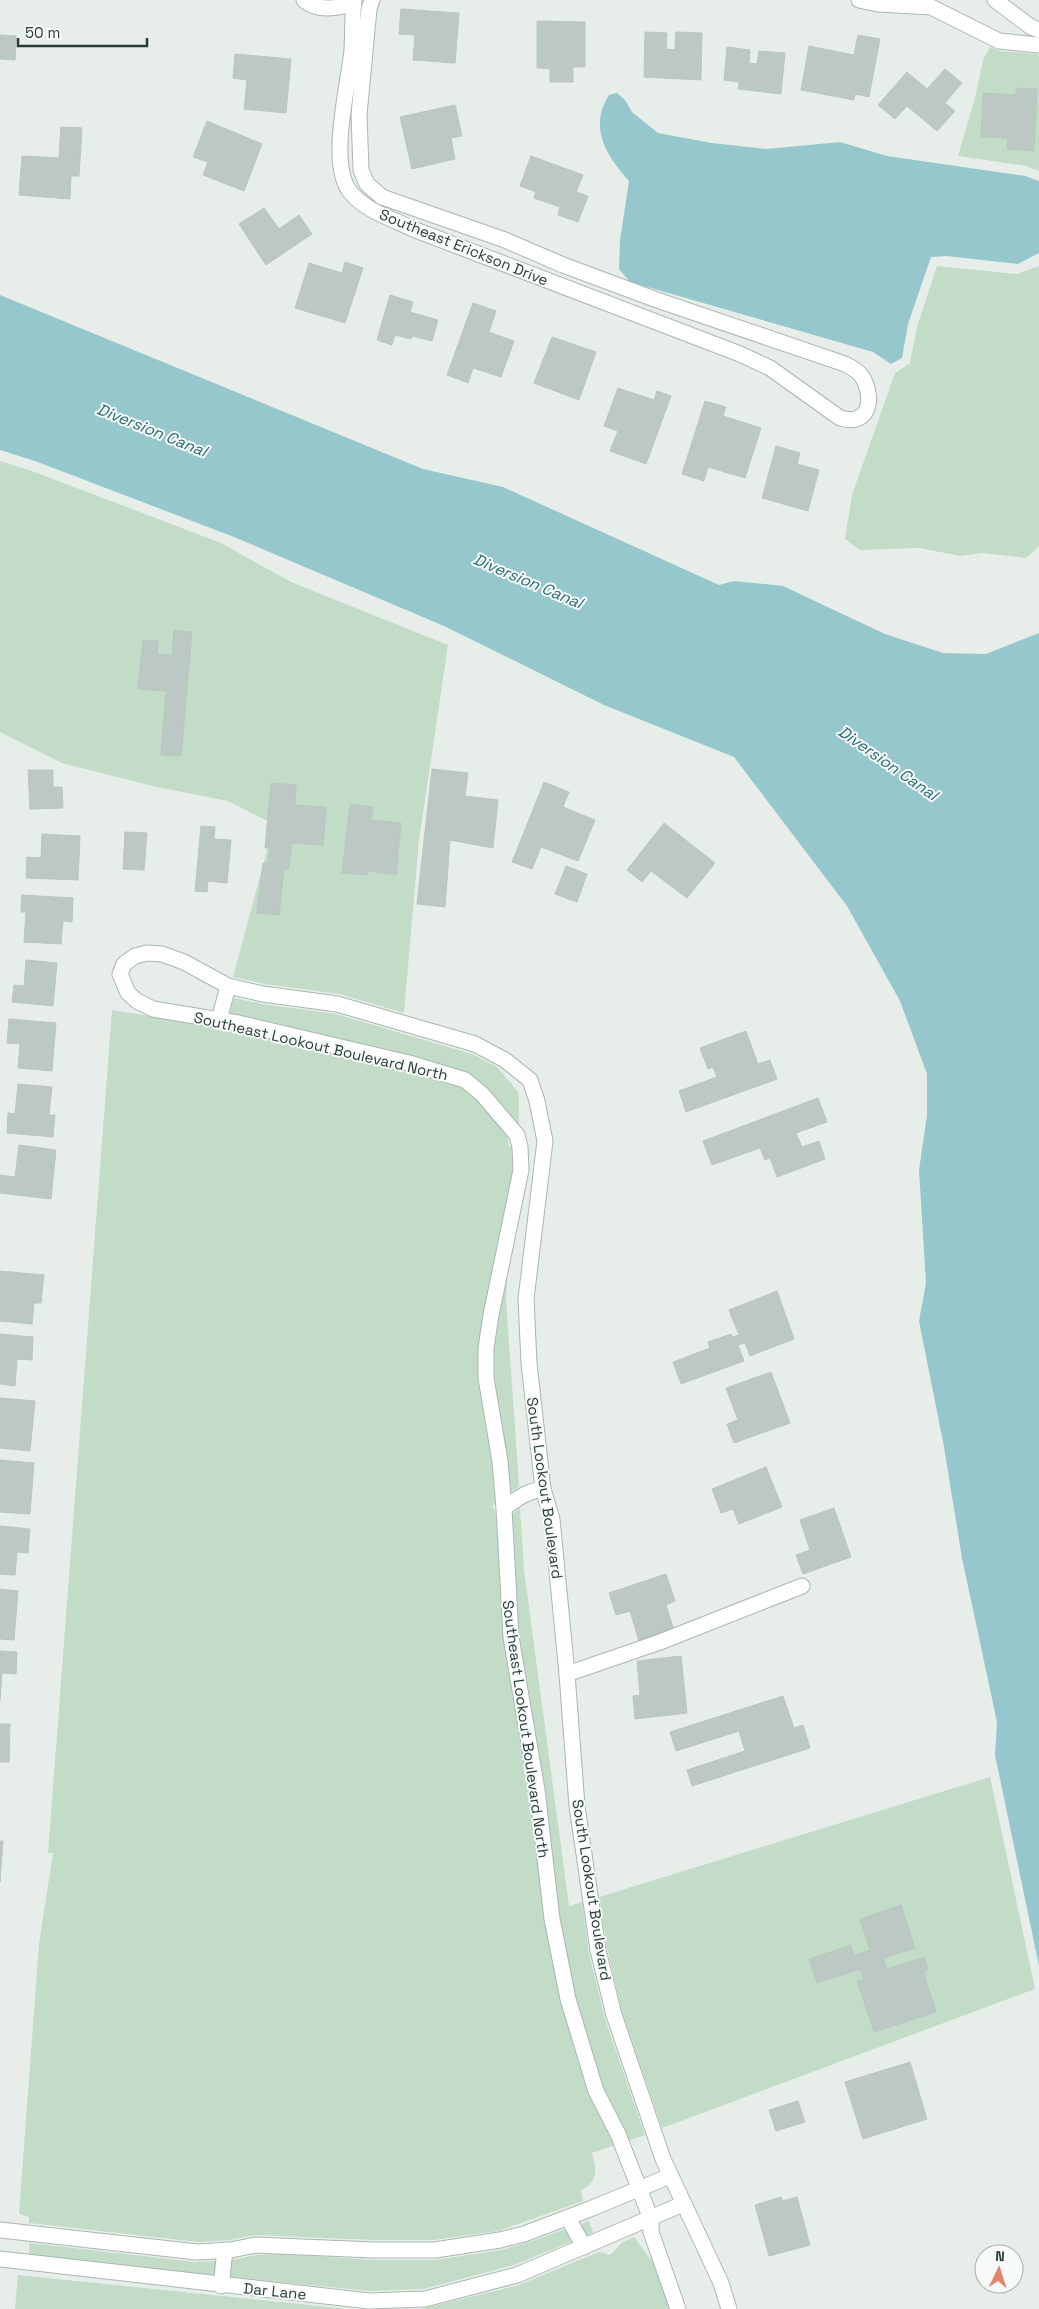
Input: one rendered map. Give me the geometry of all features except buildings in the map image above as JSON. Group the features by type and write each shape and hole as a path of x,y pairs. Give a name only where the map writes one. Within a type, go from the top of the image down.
{"street":[{"path":"304,0 310,5 330,9 353,2"},
{"name":"Southeast Erickson Drive","path":"353,2 352,50 355,80 359,115 361,170 367,184 378,194 505,240 570,267 719,322 781,341 845,364 858,372 866,383 869,404 862,416 854,420 840,418 770,368 710,343 413,230 368,207 350,192 342,174 342,119 355,80 372,0"},
{"path":"859,0 878,4 931,7 999,40 1039,45"},
{"path":"995,0 1031,27 1039,30"},
{"name":"Southeast Erickson Drive","path":"368,207 378,194"},
{"name":"Southeast Erickson Drive","path":"561,286 570,267"},
{"path":"710,343 719,322"},
{"name":"Southeast Lookout Boulevard North","path":"228,986 184,962 162,954 147,953 135,956 124,964 120,974 128,993 137,1001 153,1009 219,1020 409,1063 464,1080 482,1094 517,1135 520,1147 521,1170 486,1348 486,1378 500,1461 511,1637 537,1790 543,1858 568,1999 587,2066 604,2110 618,2134 651,2219 651,2232 678,2309"},
{"path":"219,1020 228,986"},
{"name":"South Lookout Boulevard","path":"228,986 263,994 337,1004 475,1044 505,1060 530,1080 538,1101 545,1141 544,1161 526,1300 530,1372 543,1489 552,1519 577,1806 598,1950 614,2015 670,2176 683,2204"},
{"path":"517,1135 543,1129"},
{"path":"504,1508 520,1496 533,1490 543,1489"},
{"path":"567,1674 660,1642 802,1586"},
{"path":"0,2230 197,2252 225,2250 255,2244 286,2244 373,2250 435,2250 500,2240 568,2218 670,2176"},
{"path":"683,2204 721,2283 729,2309"},
{"name":"Dar Lane","path":"0,2259 222,2286 369,2301 425,2299 517,2275 584,2248 683,2204"},
{"path":"568,2218 584,2248"},
{"path":"222,2286 225,2250"}],"green space":[{"path":"990,47 999,51 1037,54 1039,57 1039,171 1026,166 958,156 976,94 983,60"},
{"path":"937,266 1017,274 1039,266 1039,546 1026,558 982,553 961,556 919,548 860,550 845,539 852,495 895,373 910,363 917,327"},
{"path":"0,461 32,471 221,543 291,582 448,645 419,840 404,1013 339,994 265,984 233,977 270,839 295,835 228,801 157,787 62,763 0,732"},
{"path":"234,998 262,1004 336,1014 472,1054 497,1067 519,1093 519,1124 506,1127 509,1147 517,1145 513,1167 506,1299 519,1486 492,1506 502,1522 520,1508 524,1570 569,1906 582,1902 589,1953 605,2019 645,2135 592,2153 595,2175 591,2183 581,2191 583,2201 498,2231 434,2240 374,2240 255,2235 230,2240 198,2242 29,2223 29,2217 19,2214 39,1944 53,1853 48,1853 112,1010 207,1025 209,1021 208,1026 224,1032"},
{"path":"990,1777 1035,1989 662,2128 622,2012 607,1948 599,1897"},
{"path":"589,2221 593,2233 514,2265 424,2289 369,2291 29,2256 29,2243 196,2262 231,2260 256,2255 285,2254 373,2260 435,2260 501,2250"},
{"path":"634,2237 657,2268 669,2309 421,2309 519,2285 599,2252 610,2255 623,2242"},
{"path":"18,2275 348,2309 15,2309"}],"water":[{"path":"617,93 625,100 632,112 658,133 712,143 766,149 840,142 887,156 1025,176 1039,181 1039,253 1018,264 947,256 931,257 908,324 902,358 891,364 873,352 630,282 619,269 620,240 629,181 607,152 600,130 603,107 609,95"},
{"name":"Diversion Canal","path":"0,295 423,469 503,487 719,585 734,581 783,586 885,634 943,653 986,654 1039,633 1039,1966 995,1755 997,1722 962,1558 944,1447 919,1321 926,1283 919,1170 927,1115 927,1074 900,1001 847,906 734,757 604,705 444,626 234,537 35,461 0,450"}]}
